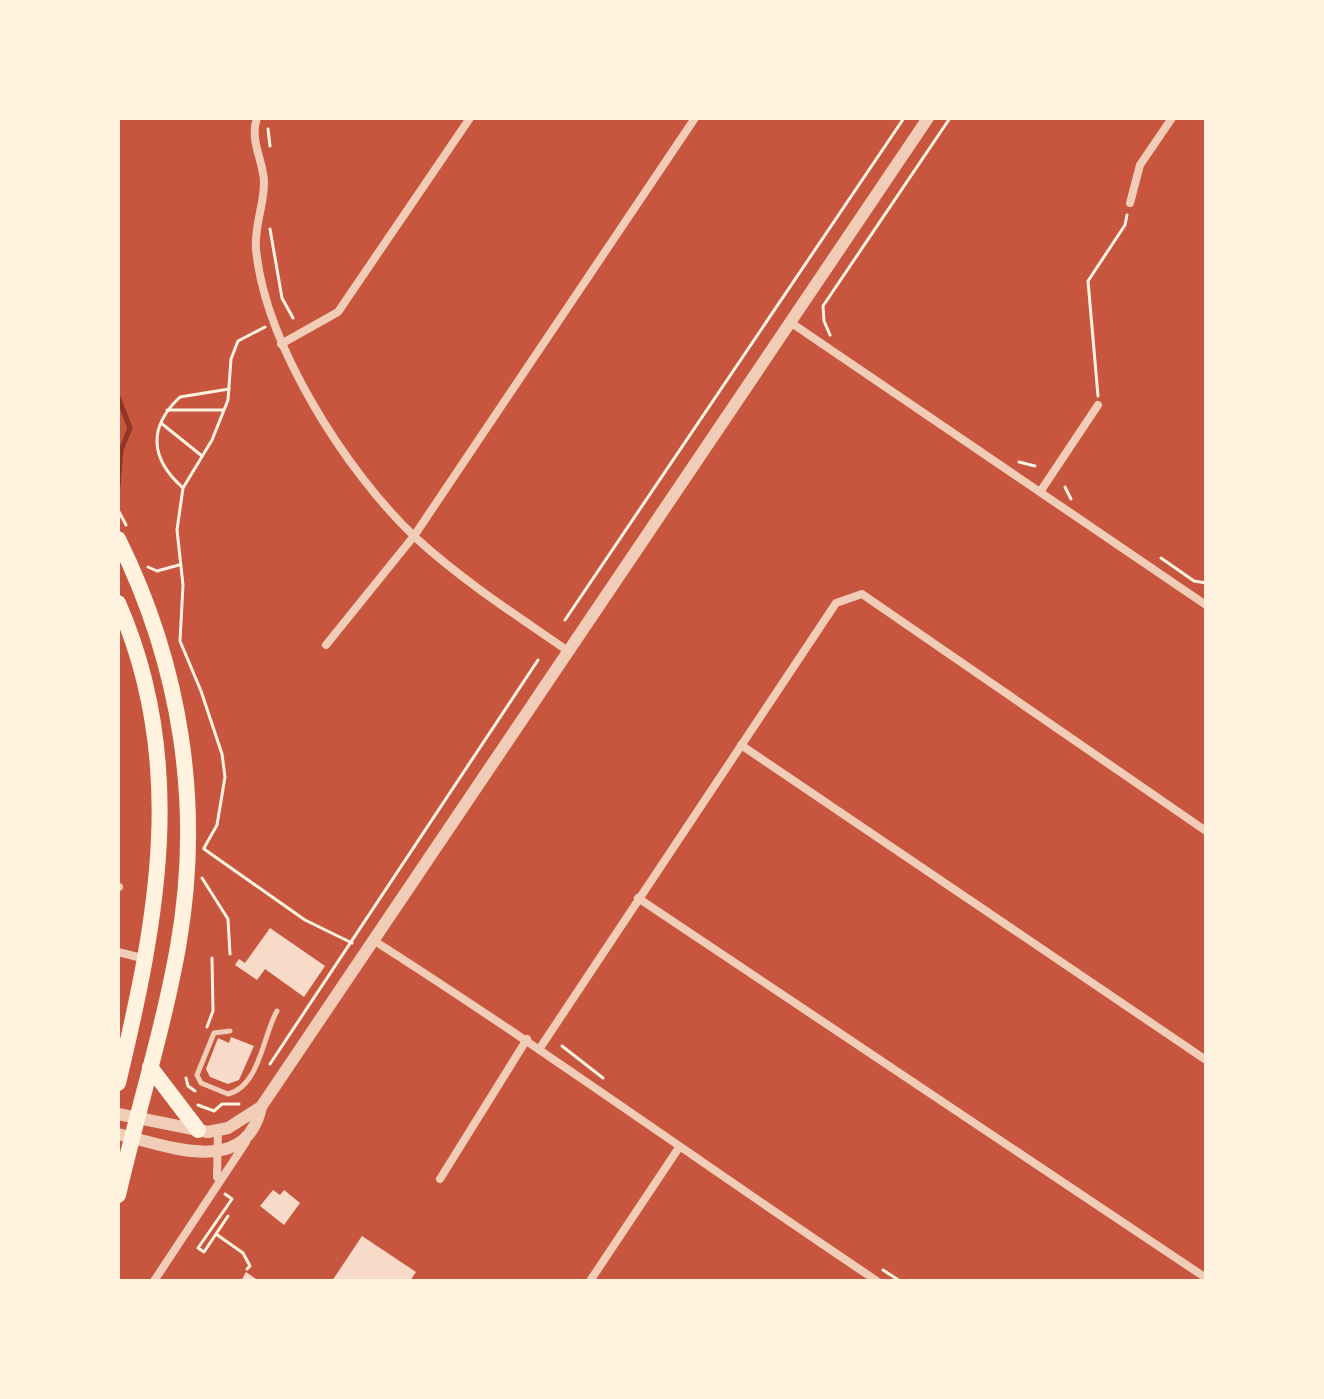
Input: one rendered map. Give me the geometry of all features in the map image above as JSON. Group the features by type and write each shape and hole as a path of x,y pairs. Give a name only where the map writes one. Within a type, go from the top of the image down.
{"main road":[{"path":"118,1195 126,1136 138,1118 172,977 185,900 189,801 186,764 169,670 124,536"},
{"path":"118,603 145,687 159,768 161,828 156,902 147,960 118,1083"},
{"path":"159,768 186,764"},
{"path":"150,1067 198,1130"}],"street":[{"path":"257,118 254,138 264,184 255,224 256,253 281,344 308,396 347,456 414,536 484,594 568,651"},
{"path":"281,344 338,312 470,118"},
{"path":"326,645 414,536 695,118"},
{"path":"154,1281 212,1189 256,1128 261,1107 928,118"},
{"path":"1130,203 1140,165 1172,118"},
{"path":"790,322 1206,605"},
{"path":"1040,492 1098,405"},
{"path":"540,1048 836,603 862,594 1206,831"},
{"path":"741,745 1206,1060"},
{"path":"638,898 1206,1278"},
{"path":"373,940 527,1039 678,1149 877,1281"},
{"path":"118,952 147,960"},
{"path":"440,1179 527,1039"},
{"path":"118,1114 218,1131 261,1107"},
{"path":"212,1189 218,1174 218,1131"},
{"path":"126,1136 219,1151 250,1137"},
{"path":"590,1281 678,1149"}],"lane":[{"path":"230,1031 214,1033 197,1075 201,1083 228,1094 242,1086 261,1056 265,1033 277,1011"}],"path":[{"path":"565,620 904,118"},
{"path":"830,335 824,321 823,306 950,118"},
{"path":"1098,405 1088,281 1125,225 1130,203"},
{"path":"282,298 293,318"},
{"path":"200,856 217,825 225,777 222,754 180,641 183,585 177,530 183,488 225,410 231,359 238,341 256,330"},
{"path":"183,488 168,475 161,457 156,438 160,422 180,397 229,389"},
{"path":"167,410 225,410"},
{"path":"160,422 202,456"},
{"path":"1007,454 1028,466 1035,466"},
{"path":"118,510 125,523 124,536"},
{"path":"142,556 148,567 157,571 179,565"},
{"path":"263,1074 538,660"},
{"path":"203,849 305,920 352,943"},
{"path":"200,872 228,919 230,954"},
{"path":"203,1038 213,1011 212,958"},
{"path":"186,1077 188,1086 197,1092"},
{"path":"209,1098 231,1107 247,1099"},
{"path":"187,1100 214,1111 222,1104"},
{"path":"225,1194 232,1199 198,1248 204,1252 228,1216"},
{"path":"216,1234 243,1253 250,1266 247,1269"}],"building":[{"path":"270,928 325,966 304,997 265,969 257,980 235,965 239,959 245,963"},
{"path":"231,1037 254,1046 239,1080 228,1084 210,1077 206,1069 218,1038 229,1043"},
{"path":"273,1190 280,1195 284,1190 300,1203 284,1225 260,1206"},
{"path":"362,1236 416,1272 410,1281 332,1281"},
{"path":"246,1272 259,1281 241,1281"}],"waterway":[{"path":"118,397 130,428 121,450 118,486"}]}
